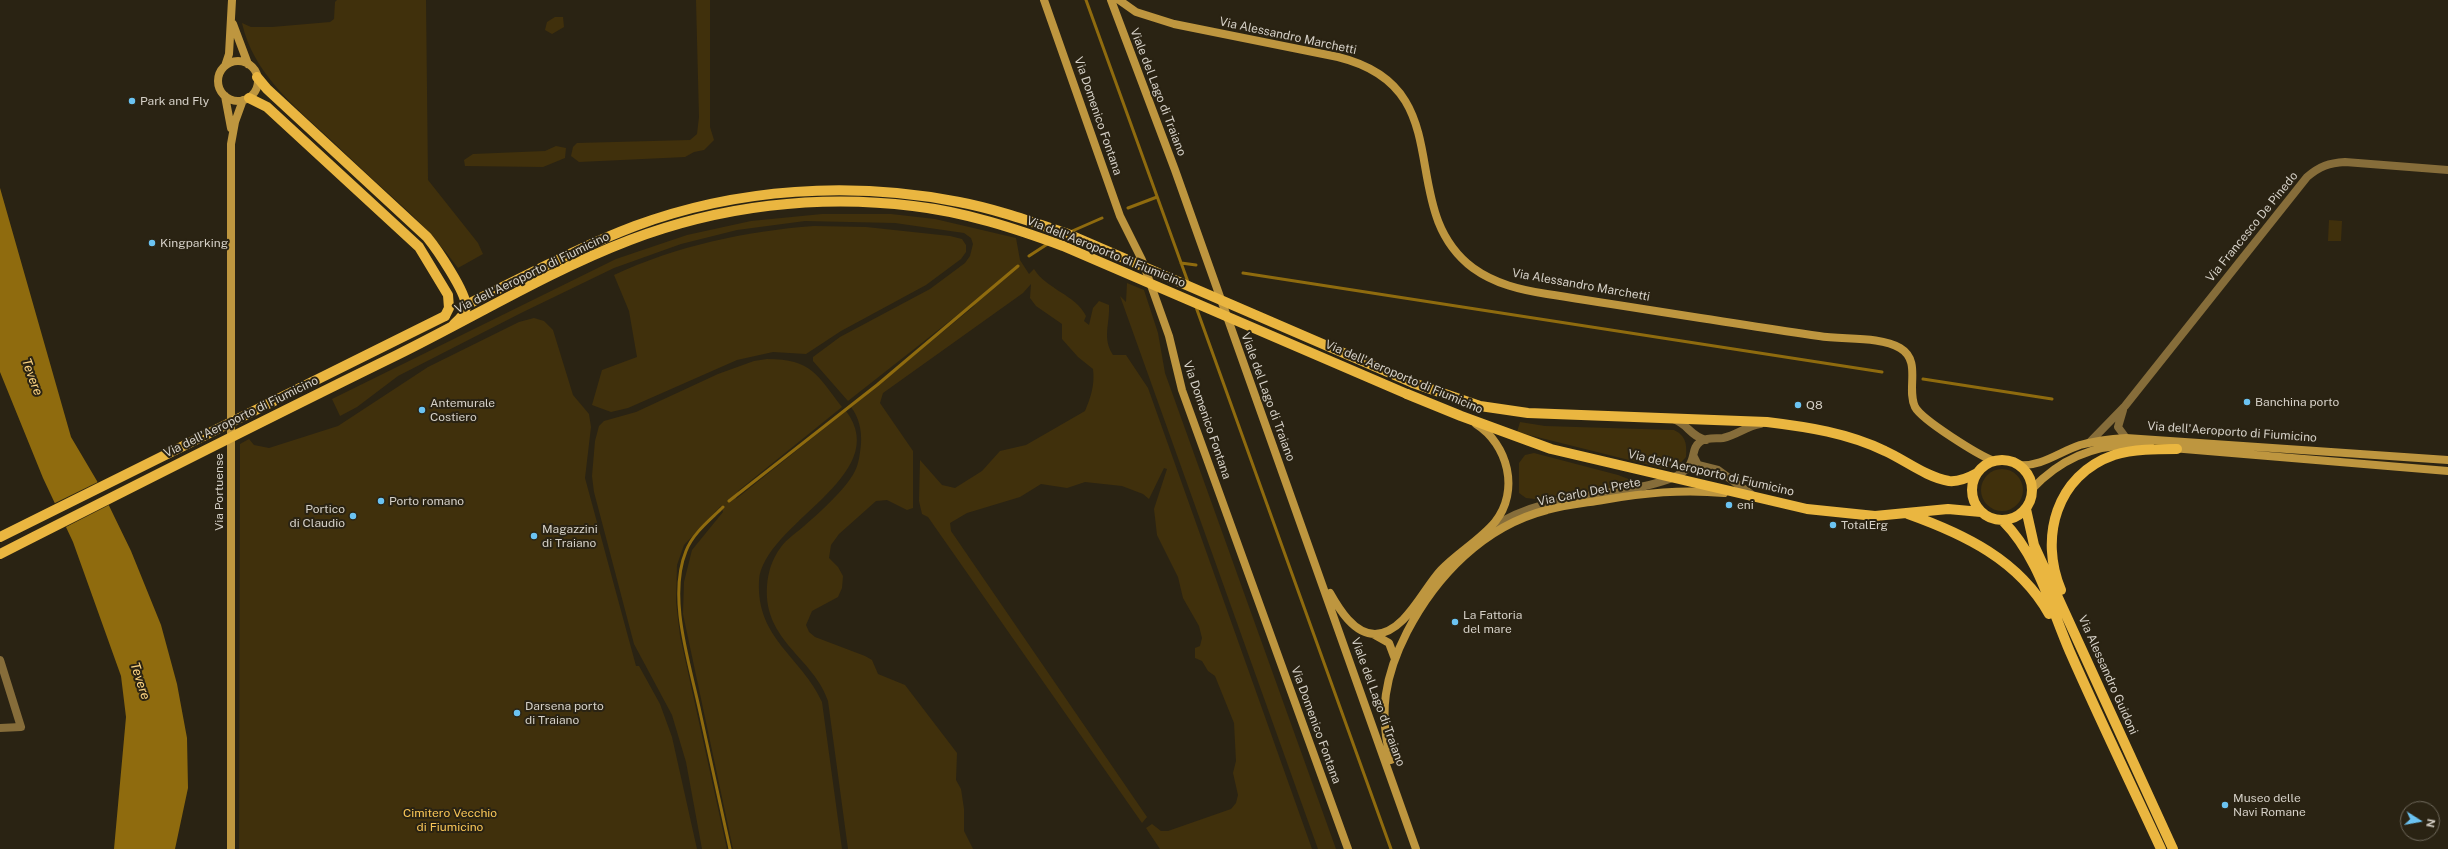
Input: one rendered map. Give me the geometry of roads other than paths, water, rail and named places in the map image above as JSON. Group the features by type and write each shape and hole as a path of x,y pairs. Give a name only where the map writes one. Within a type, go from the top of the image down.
{"main road":[{"path":"257,77 267,89 427,237 451,273 466,305 464,314 444,332"},
{"path":"246,99 267,108 419,247 440,280 450,301 445,316"},
{"name":"Via dell'Aeroporto di Fiumicino","path":"0,537 589,245 636,226 683,212 765,194 845,190 904,194 967,204 1068,234 1413,383 1459,400 1504,410 1673,419 1767,422 1831,432 1885,450 1939,478 1962,480 1978,473"},
{"name":"Via dell'Aeroporto di Fiumicino","path":"0,554 444,332 554,274 630,240 724,213 764,206 820,202 859,202 914,206 961,215 1022,231 1063,246 1461,416 1552,449 1807,509 1853,516 1875,516 1948,509 1981,512"},
{"path":"2079,641 2076,625 2052,563 2052,525 2059,503 2071,485 2084,472 2114,455 2146,450 2177,449"},
{"path":"1994,461 2009,461 2019,465 2027,473 2032,489 2030,503 2026,509 2013,519 2002,521 1995,520 1981,512 1975,503 1972,493 1973,483 1978,473 1994,461"},
{"name":"Via Alessandro Guidoni","path":"2026,509 2034,545 2173,849"},
{"path":"1905,513 1940,526 2010,565 2023,577 2044,604 2070,651"},
{"name":"Via Alessandro Guidoni","path":"2002,521 2021,542 2030,558 2070,651 2161,849"}],"street":[{"path":"232,0 232,19 225,66 221,71 218,84 225,96 234,100 246,99 256,87 257,77 248,64 232,19"},
{"name":"Via Domenico Fontana","path":"1044,0 1120,216 1142,260 1169,336 1182,390 1348,849"},
{"name":"Viale del Lago di Traiano","path":"1111,0 1175,170 1394,782 1416,849"},
{"name":"Via Alessandro Marchetti","path":"1119,0 1132,10 1174,24 1338,57 1356,62 1381,75 1402,94 1415,120 1431,199 1443,232 1459,256 1474,269 1490,278 1518,288 1547,294 1822,337 1892,345 1904,350 1911,361 1912,397 1919,412 1977,454 1994,461"},
{"path":"225,66 239,61 248,64"},
{"name":"Via Portuense","path":"225,96 232,134 230,849"},
{"name":"Via Portuense","path":"232,134 246,99"},
{"name":"Via Francesco De Pinedo","path":"2089,443 2125,406 2307,177 2319,167 2332,163 2345,162 2448,170"},
{"name":"Via Francesco De Pinedo","path":"2125,406 2118,421 2118,427 2126,438"},
{"path":"1461,416 1482,428 1494,440 1503,455 1507,470 1508,487 1502,509 1496,521 1486,531"},
{"path":"1673,419 1680,421 1695,437 1707,440 1726,437 1746,428 1767,422"},
{"name":"Via dell'Aeroporto di Fiumicino","path":"2019,465 2029,466 2041,463 2089,443 2126,438 2448,460"},
{"name":"Via Carlo Del Prete","path":"1373,634 1382,633 1407,616 1443,567 1486,531 1511,516 1533,507 1646,486 1686,470 1694,457 1699,442 1707,440"},
{"name":"Via dell'Aeroporto di Fiumicino","path":"2032,489 2047,473 2078,454 2093,449 2131,445 2448,471"},
{"path":"1694,457 1698,465 1718,470 1746,491 1764,499"},
{"name":"Via Carlo Del Prete","path":"1394,782 1394,771 1385,738 1383,720 1385,695 1395,659 1414,619 1444,575 1480,544 1524,518 1564,506 1650,492 1704,491 1764,499"},
{"path":"1320,574 1338,606 1348,620 1361,629 1389,643 1395,659"},
{"path":"0,660 21,727 0,728"}],"water":[{"name":"Tevere","path":"0,188 71,437 97,481 131,551 161,625 177,684 187,738 188,788 175,849 114,849 126,717 121,676 73,542 43,478 0,372"}],"waterway":[{"path":"1086,0 1188,282"},
{"path":"1128,208 1157,197"},
{"path":"1070,232 1102,218"},
{"path":"1029,256 1049,243"},
{"path":"1181,263 1196,265"},
{"path":"729,501 877,385 1018,266"},
{"path":"1243,273 1882,372"},
{"path":"1196,307 1391,849"},
{"path":"1923,379 2052,399"},
{"path":"723,507 702,527 693,538 686,551 681,569 679,610 686,652 730,849"}],"place":[{"name":"Park and Fly","path":"132,101"},
{"name":"Kingparking","path":"152,243"},
{"name":"Banchina porto","path":"2247,402"},
{"name":"Q8","path":"1798,405"},
{"name":"Antemurale Costiero","path":"422,410"},
{"name":"Porto romano","path":"381,501"},
{"name":"eni","path":"1729,505"},
{"name":"Portico di Claudio","path":"353,516"},
{"name":"TotalErg","path":"1833,525"},
{"name":"Magazzini di Traiano","path":"534,536"},
{"name":"La Fattoria del mare","path":"1455,622"},
{"name":"Darsena porto di Traiano","path":"517,713"},
{"name":"Museo delle Navi Romane","path":"2225,805"}],"park label":[{"name":"Cimitero Vecchio di Fiumicino","path":"450,820"}]}
